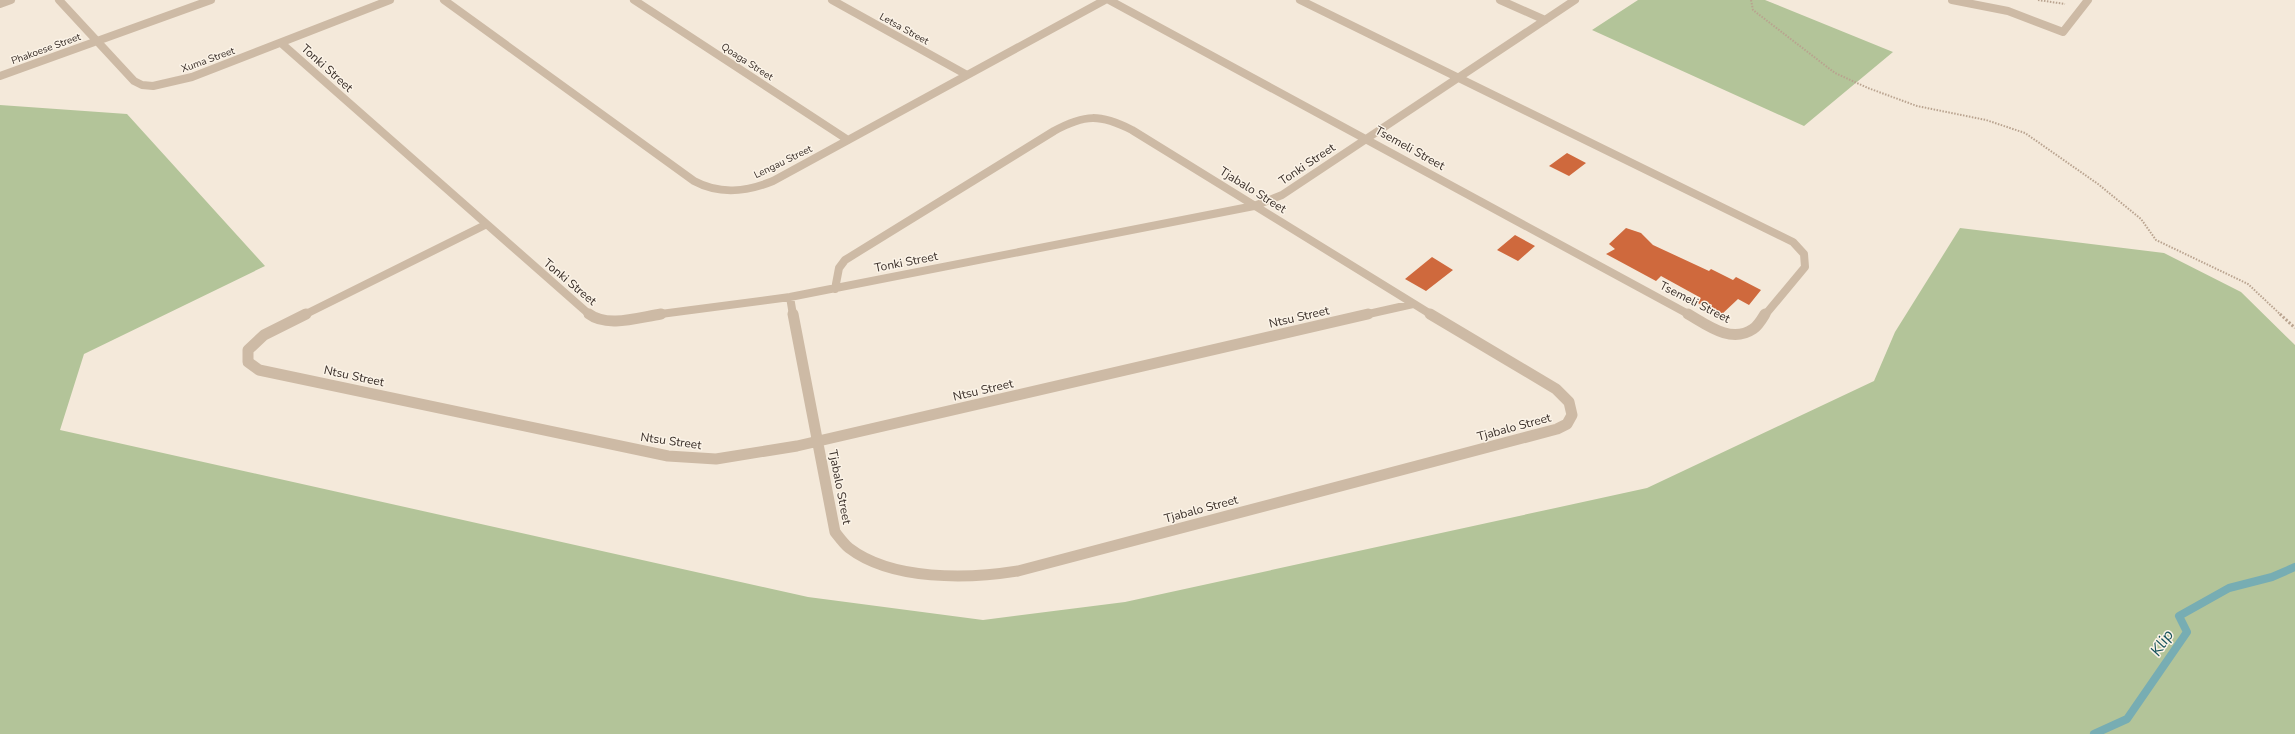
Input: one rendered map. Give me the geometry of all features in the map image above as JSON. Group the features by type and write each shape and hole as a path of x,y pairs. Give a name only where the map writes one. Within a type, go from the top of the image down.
{"street":[{"path":"0,4 12,0"},
{"name":"Xuma Street","path":"59,0 134,81 150,86 165,85 192,77 390,0"},
{"name":"Phakoese Street","path":"0,76 211,0"},
{"name":"Lengau Street","path":"444,0 704,187 728,191 761,186 1105,0"},
{"name":"Qoaga Street","path":"634,0 848,140"},
{"name":"Letsa Street","path":"832,0 967,75"},
{"name":"Tsemeli Street","path":"1109,0 1723,332 1735,335 1753,329 1805,267 1807,260 1805,253 1788,240 1300,0"},
{"path":"1500,0 1545,20"},
{"name":"Tonki Street","path":"282,43 485,225 588,314 602,320 636,319 790,297 835,289 1254,206 1282,195 1576,0"},
{"path":"1952,0 2008,11 2064,32 2088,0"},
{"name":"Tjabalo Street","path":"790,297 832,523 840,541 855,553 893,567 943,576 973,577 1005,574 1026,569 1557,429 1570,420 1572,407 1556,390 1122,125 1098,116 1083,117 1054,131 845,260 839,268 835,289"},
{"name":"Ntsu Street","path":"485,225 264,336 248,349 246,353 248,362 259,370 679,457 710,459 733,457 817,441 1413,304"}],"path":[{"path":"1751,0 1753,10 1834,73 1868,88 1917,106 1986,120 2025,134 2059,155 2104,189 2141,219 2156,240 2248,284 2295,328"},
{"path":"2038,0 2083,8"}],"green space":[{"path":"1638,0 1765,0 1893,52 1804,126 1592,30"},
{"path":"0,105 127,114 265,266 84,354 60,430 808,597 983,620 1125,602 1647,488 1874,381 1895,332 1960,228 2164,253 2241,292 2295,345 2295,734 0,734"}],"building":[{"path":"1567,153 1586,163 1569,176 1549,166"},
{"path":"1626,228 1641,233 1653,245 1709,271 1711,269 1733,280 1736,277 1761,290 1749,305 1738,299 1721,315 1696,302 1701,298 1661,276 1656,281 1606,254 1615,249 1609,244"},
{"path":"1515,235 1535,246 1518,261 1497,250"},
{"path":"1432,257 1453,270 1426,291 1405,279"}],"waterway":[{"name":"Klip","path":"2094,734 2127,719 2187,632 2179,616 2229,588 2272,577 2295,567"}]}
